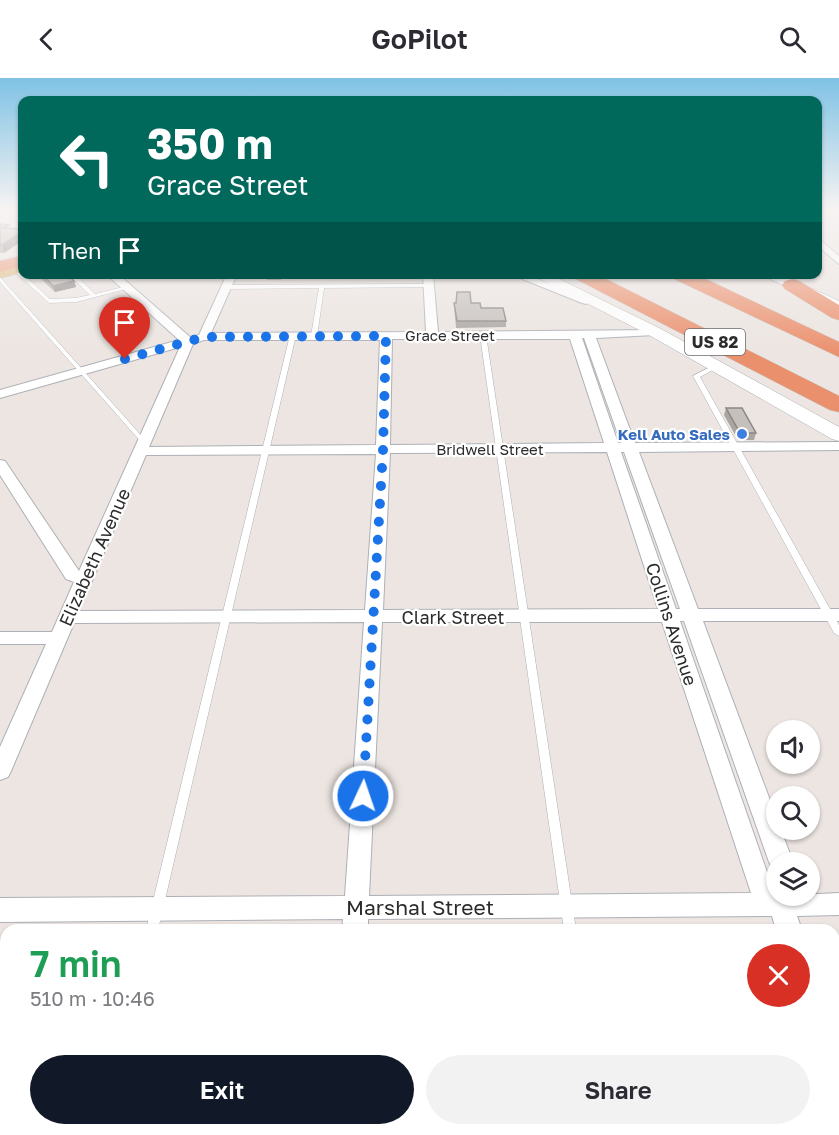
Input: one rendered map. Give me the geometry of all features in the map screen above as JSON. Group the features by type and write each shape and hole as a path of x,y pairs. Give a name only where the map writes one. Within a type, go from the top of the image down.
{"highway":[{"path":"587,279 609,288"},
{"name":"US 82","path":"591,279 829,400"},
{"path":"690,279 839,350"},
{"path":"711,279 839,339"},
{"path":"792,285 839,314"}],"main road":[{"path":"547,279 655,332 839,435"},
{"path":"778,279 839,307"}],"street":[{"path":"117,279 196,340"},
{"name":"Elizabeth Avenue","path":"0,771 142,446 230,279"},
{"path":"529,279 568,293 655,332"},
{"path":"428,280 432,335"},
{"name":"Grace Street","path":"0,394 196,340 293,335 582,335 655,332"},
{"name":"Collins Avenue","path":"582,335 633,449 777,852"},
{"name":"Collins Avenue","path":"582,335 613,449 759,885 766,890"},
{"path":"356,919 383,450 386,336"},
{"name":"Bridwell Street","path":"142,446 266,450 839,446"},
{"path":"0,464 72,575 84,579"},
{"name":"Clark Street","path":"67,617 834,615"},
{"path":"0,638 58,638"},
{"name":"Marshal Street","path":"0,910 154,919 568,918 766,901"},
{"name":"Marshal Street","path":"820,903 839,904"},
{"name":"Collins Avenue","path":"783,906 788,924"}],"lane":[{"path":"0,279 83,371 142,446"},
{"path":"23,279 49,302 66,302 127,288"},
{"path":"75,279 94,296"},
{"path":"226,287 322,286 428,280"},
{"path":"314,336 322,286"},
{"path":"154,919 293,335"},
{"path":"483,335 568,918"},
{"path":"716,366 696,376 834,615 839,633"}],"building":[{"path":"47,279 72,279 74,281 53,286"},
{"path":"457,292 470,292 471,303 480,303 481,308 503,308 506,321 457,321 454,303 456,303"},
{"path":"726,408 742,408 756,433 740,433"}],"place":[{"name":"Kell Auto Sales","path":"742,434"}],"route":[{"path":"125,359 204,337 386,336 383,450 363,796"}]}
